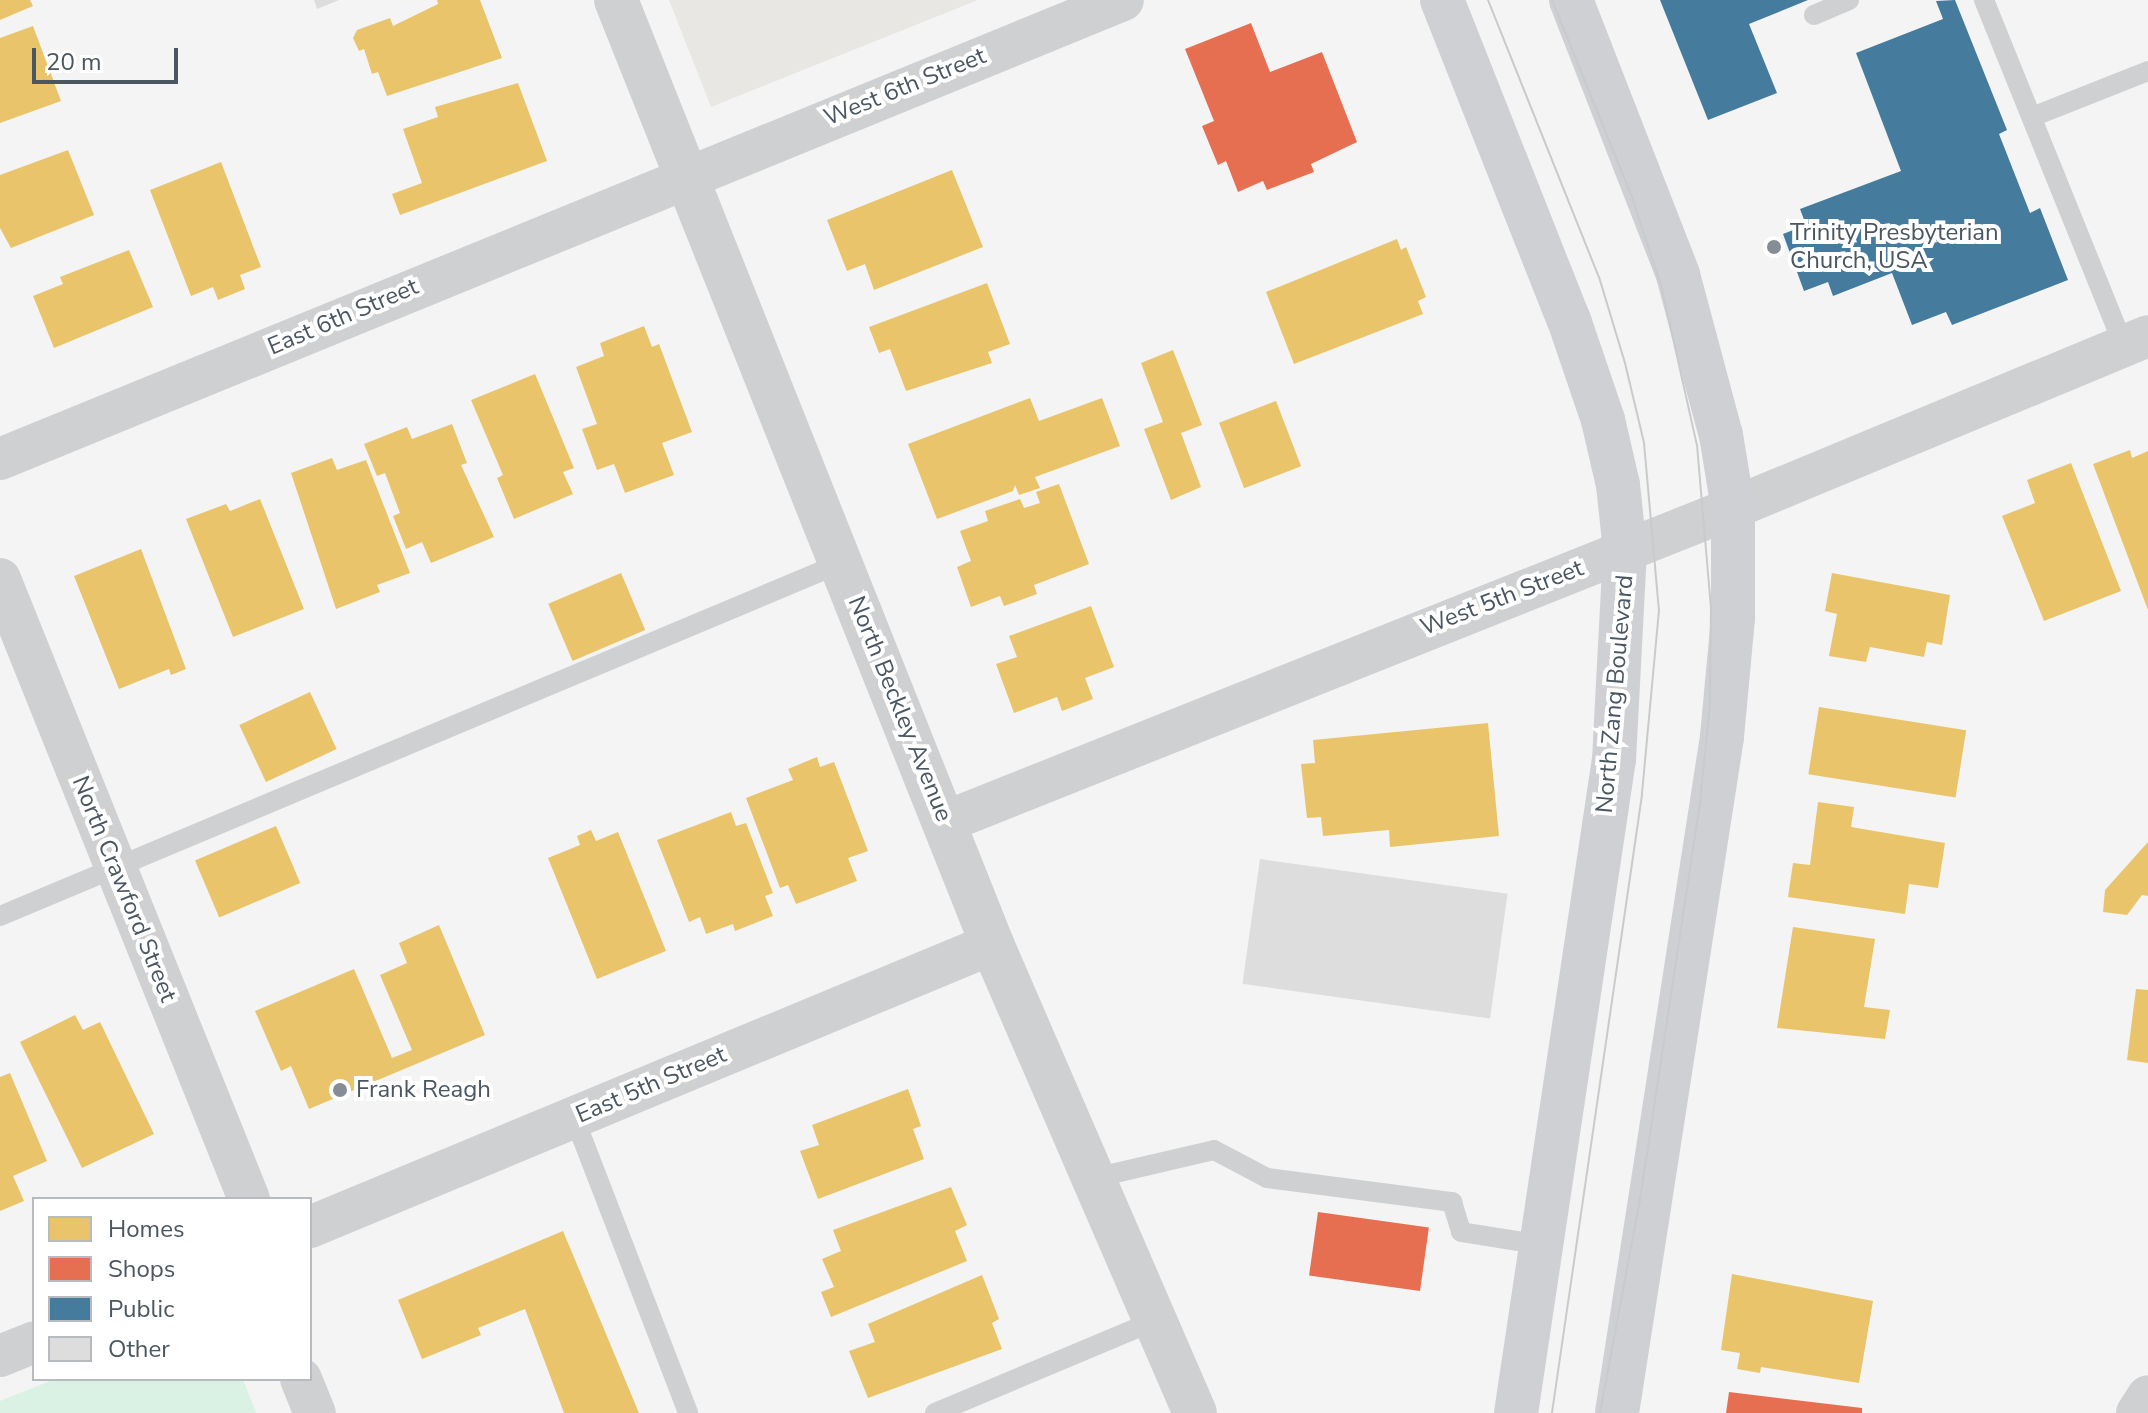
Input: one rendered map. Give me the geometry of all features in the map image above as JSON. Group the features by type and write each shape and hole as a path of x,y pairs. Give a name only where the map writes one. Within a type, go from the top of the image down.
{"main road":[{"name":"North Zang Boulevard","path":"1442,0 1569,320 1603,420 1618,485 1625,550 1614,759 1516,1413"},
{"path":"1571,0 1678,275 1721,435 1733,508 1733,618 1722,737 1617,1413"}],"street":[{"name":"North Beckley Avenue","path":"616,0 992,944 1195,1413"},
{"name":"West 6th Street","path":"687,174 1104,3"},
{"name":"East 6th Street","path":"0,459 687,174"},
{"name":"West 5th Street","path":"945,822 1733,508 2136,341"},
{"name":"North Crawford Street","path":"0,579 248,1197"},
{"name":"East 5th Street","path":"312,1226 992,944"},
{"path":"0,1356 32,1343"},
{"path":"302,1381 315,1413"},
{"path":"2137,1413 2148,1396"}],"lane":[{"path":"1814,15 1849,0"},
{"path":"1984,0 2032,117 2136,341"},
{"path":"2032,117 2148,71"},
{"path":"0,916 841,563"},
{"path":"574,1117 688,1413"},
{"path":"1094,1178 1214,1150 1267,1178 1452,1202 1461,1232 1542,1245"},
{"path":"935,1413 1156,1320"}],"shaded area":[{"path":"669,0 978,0 711,107"}],"green space":[{"path":"50,1381 244,1381 256,1413 0,1413 0,1401"}],"building: Homes":[{"path":"0,0 30,0 33,6 0,20"},
{"path":"437,0 480,0 502,58 387,96 378,72 372,74 364,49 359,51 353,38 357,30 390,18 393,26 438,4"},
{"path":"33,26 61,101 0,123 0,38"},
{"path":"518,83 547,161 400,215 392,194 422,183 403,129 438,117 435,107"},
{"path":"68,150 94,215 11,248 0,228 0,175"},
{"path":"221,162 261,267 240,275 245,289 218,300 213,287 191,296 150,190"},
{"path":"952,170 983,247 874,290 865,264 847,271 827,220"},
{"path":"1397,239 1401,250 1406,247 1426,297 1418,301 1423,314 1294,364 1266,292"},
{"path":"129,250 153,307 54,348 33,296 63,284 60,277"},
{"path":"987,283 1010,344 988,352 992,363 906,391 890,349 879,353 869,327"},
{"path":"644,326 652,347 659,344 692,432 662,443 674,475 625,493 614,464 597,470 582,429 597,424 576,367 604,356 600,343"},
{"path":"1173,350 1202,425 1181,433 1201,487 1171,500 1144,429 1163,422 1141,363"},
{"path":"535,374 574,468 563,472 573,494 514,519 497,478 503,475 471,400"},
{"path":"1030,398 1039,421 1102,398 1120,446 1035,477 1040,488 1019,495 1015,485 1013,491 937,519 908,444"},
{"path":"1276,401 1301,466 1244,488 1219,423"},
{"path":"452,424 467,463 461,465 494,537 431,563 422,542 406,549 393,516 400,513 385,473 377,476 364,444 407,427 412,439"},
{"path":"2130,450 2132,458 2148,451 2148,610 2093,464"},
{"path":"332,458 337,470 366,460 410,573 377,585 380,592 336,609 291,473"},
{"path":"2071,463 2121,591 2044,621 2002,516 2035,503 2027,480"},
{"path":"1059,484 1089,564 1034,585 1037,594 1004,606 1000,596 971,607 957,567 971,561 960,531 988,521 985,511 1020,499 1024,508 1040,503 1036,492"},
{"path":"260,499 304,609 233,637 186,519 226,504 230,511"},
{"path":"141,549 186,669 171,675 169,669 119,689 74,576"},
{"path":"621,573 645,630 573,661 548,604"},
{"path":"1832,573 1950,595 1942,645 1927,642 1924,657 1870,647 1866,662 1829,656 1837,614 1825,611"},
{"path":"1091,606 1114,667 1085,678 1093,699 1062,711 1057,697 1014,713 996,664 1017,657 1009,636"},
{"path":"310,692 337,749 266,782 239,725"},
{"path":"1819,707 1966,730 1956,797 1808,774"},
{"path":"1488,723 1499,836 1390,847 1389,830 1323,836 1321,817 1307,818 1301,764 1315,763 1313,740"},
{"path":"817,757 820,767 834,762 868,851 848,858 857,881 796,904 788,885 780,888 746,798 793,780 788,769"},
{"path":"1818,802 1854,807 1851,827 1945,843 1938,888 1909,884 1905,914 1788,897 1793,863 1810,865"},
{"path":"731,812 736,826 746,823 773,893 765,896 773,916 735,931 733,924 706,934 700,917 689,922 657,840"},
{"path":"276,826 300,883 219,917 195,860"},
{"path":"591,830 596,841 618,832 666,951 597,979 548,858 580,845 577,836"},
{"path":"2148,842 2148,896 2142,895 2127,915 2103,912 2105,890"},
{"path":"439,925 485,1035 309,1109 291,1066 281,1071 255,1011 354,969 392,1058 412,1050 380,975 407,963 399,943"},
{"path":"1793,927 1875,939 1864,1007 1890,1010 1885,1039 1777,1028"},
{"path":"2136,989 2148,990 2148,1063 2127,1060"},
{"path":"75,1015 83,1030 100,1022 154,1134 82,1168 20,1042"},
{"path":"10,1073 47,1161 13,1176 24,1201 0,1211 0,1077"},
{"path":"908,1089 921,1126 913,1129 924,1159 818,1199 800,1151 819,1145 812,1125"},
{"path":"951,1187 967,1225 955,1231 967,1261 831,1317 821,1292 834,1287 822,1259 841,1251 833,1230"},
{"path":"563,1231 639,1413 564,1413 525,1309 478,1328 481,1335 422,1359 398,1300"},
{"path":"1732,1274 1873,1301 1859,1383 1761,1367 1760,1373 1737,1369 1740,1353 1721,1350"},
{"path":"982,1275 999,1319 992,1323 1002,1349 868,1398 849,1351 875,1342 868,1324"}],"building: Shops":[{"path":"1251,23 1270,72 1322,52 1357,142 1311,164 1314,172 1267,190 1263,181 1238,192 1226,161 1218,165 1202,126 1214,121 1185,49"},
{"path":"1318,1212 1429,1228 1420,1291 1309,1275"},
{"path":"1729,1392 1862,1408 1862,1413 1726,1413"}],"building: Public":[{"path":"1660,0 1808,0 1749,24 1777,93 1708,120"},
{"path":"1955,0 2007,130 1999,134 2030,213 2040,208 2068,280 1952,325 1946,312 1912,325 1892,273 1833,296 1828,282 1804,291 1783,234 1806,225 1800,209 1901,171 1856,53 1943,19 1936,1"}],"building: Other":[{"path":"314,0 339,0 317,9"},
{"path":"1260,859 1508,894 1490,1019 1242,984"}],"tram line":[{"path":"1488,0 1599,277 1625,363 1644,443 1659,610 1642,795 1552,1413"},
{"path":"1552,0 1632,197 1662,289 1697,445 1711,607 1710,704 1700,803 1641,1194 1600,1413"}],"place":[{"name":"Trinity Presbyterian Church, USA","path":"1774,247"},
{"name":"Frank Reagh","path":"340,1090"}]}
